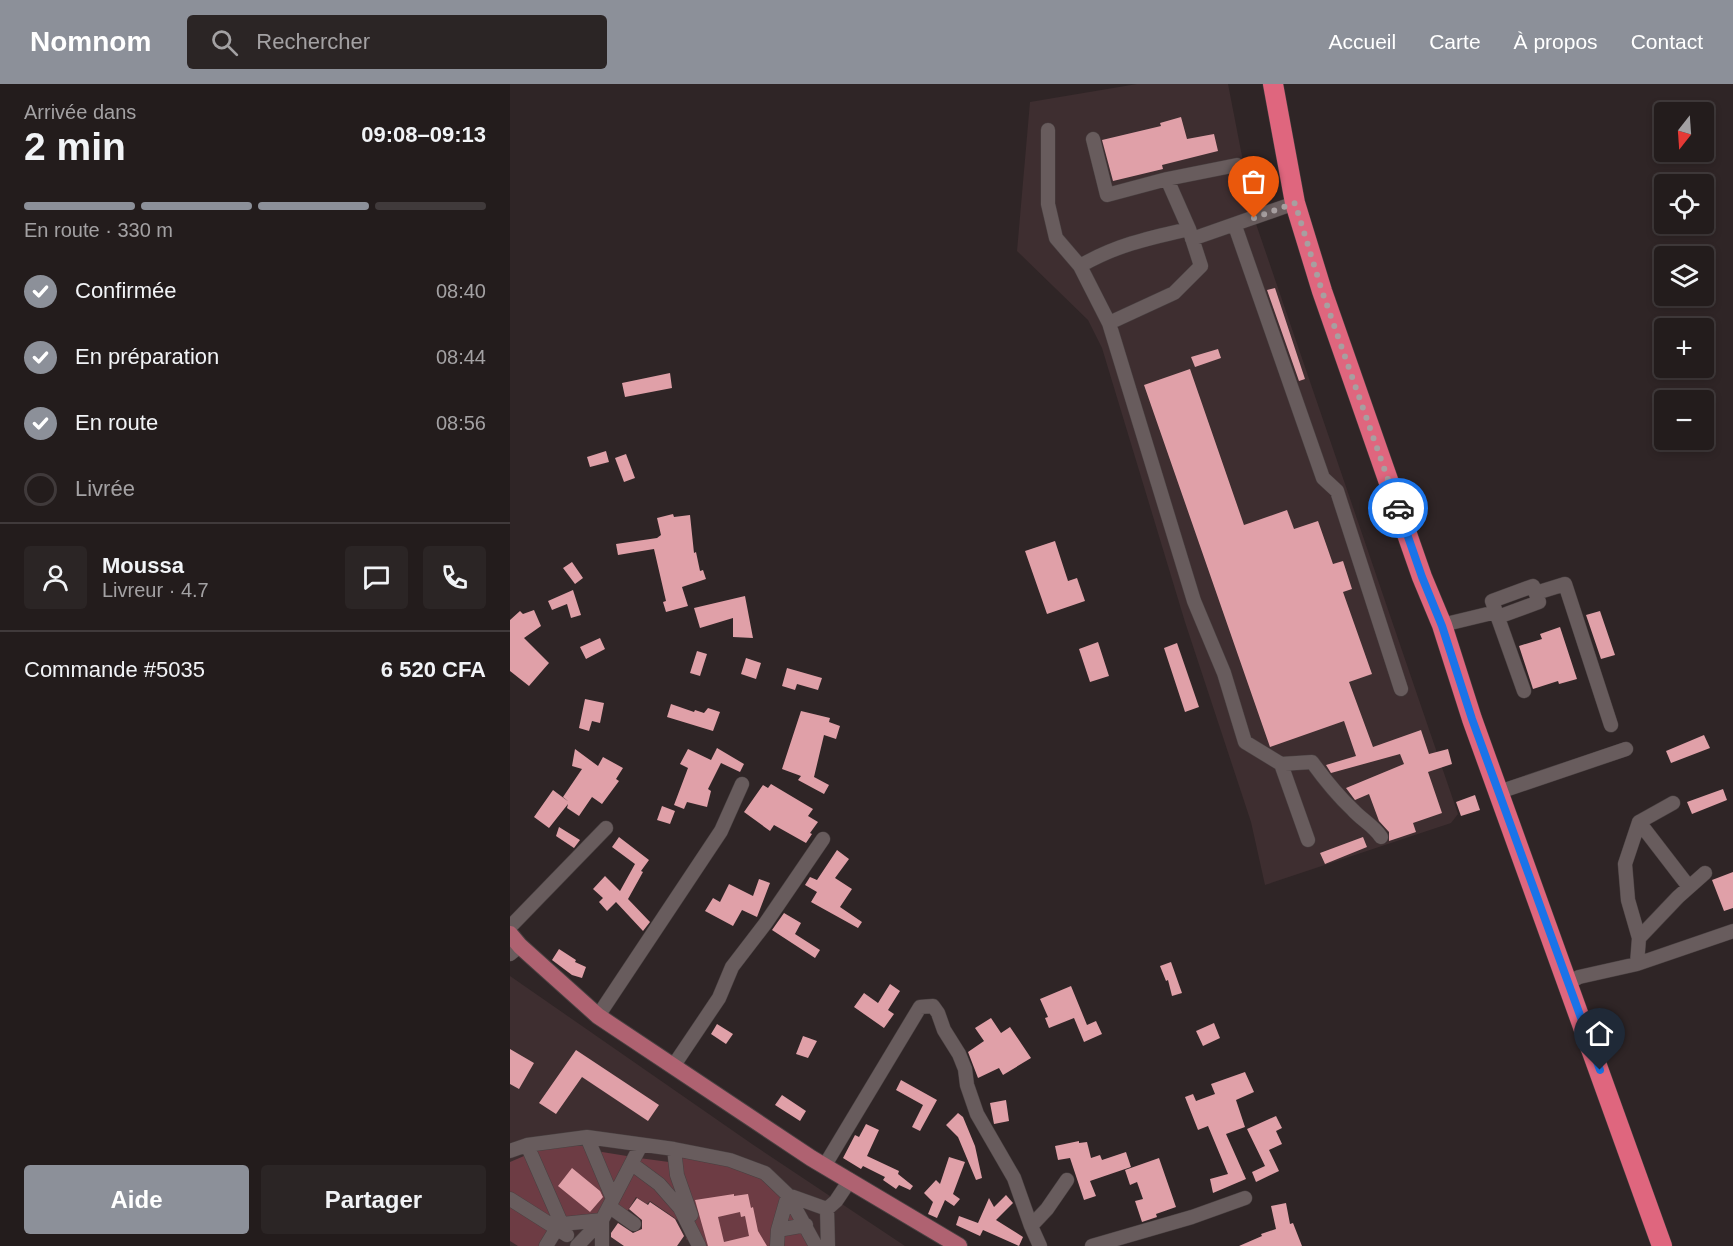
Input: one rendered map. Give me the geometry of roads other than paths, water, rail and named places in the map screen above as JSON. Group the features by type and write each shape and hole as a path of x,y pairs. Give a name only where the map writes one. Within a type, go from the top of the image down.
{"highway":[{"path":"1273,84 1295,203 1322,291 1422,577 1442,626 1472,719 1662,1246"}],"main road":[{"path":"513,945 598,1016 812,1158 959,1246"}],"street":[{"path":"1048,129 1048,204 1056,238 1080,266 1109,323 1194,601 1224,673 1245,742 1281,764 1311,762 1334,793 1360,818 1377,830 1381,837"},
{"path":"1093,139 1107,195 1167,178 1237,165"},
{"path":"1109,323 1174,293 1201,266 1167,178"},
{"path":"1080,266 1103,252 1131,242 1235,225 1295,203"},
{"path":"1235,225 1323,478 1336,491 1401,688"},
{"path":"1442,626 1539,602 1536,593 1565,584 1611,725"},
{"path":"1497,614 1524,691"},
{"path":"1499,792 1626,749"},
{"path":"1281,764 1308,840"},
{"path":"598,1016 721,831 742,784"},
{"path":"1636,964 1639,938 1628,900 1625,864 1640,822 1672,803"},
{"path":"1640,822 1689,887"},
{"path":"510,927 606,828"},
{"path":"674,1065 719,998 732,967 765,924 822,839"},
{"path":"1639,938 1705,873"},
{"path":"1568,983 1579,978 1636,964 1733,931"},
{"path":"825,1165 920,1007 933,1006 959,1054 977,1114 1014,1178 1040,1246"},
{"path":"587,1137 611,1203 634,1224"},
{"path":"510,1151 527,1145 587,1137 674,1149 730,1160 765,1173 788,1195 816,1246"},
{"path":"527,1145 562,1229"},
{"path":"510,1199 562,1229 578,1246 602,1220 641,1145"},
{"path":"674,1149 677,1175 700,1246"},
{"path":"632,1164 659,1185 680,1208 700,1246"},
{"path":"828,1246 827,1209 836,1201 850,1180"},
{"path":"1031,1226 1047,1209 1067,1180"},
{"path":"788,1195 827,1209"},
{"path":"777,1246 778,1230 788,1195"},
{"path":"1092,1246 1192,1217 1245,1198"},
{"path":"546,1246 562,1229 602,1220"},
{"path":"602,1220 602,1246"},
{"path":"778,1230 806,1226"}]}
